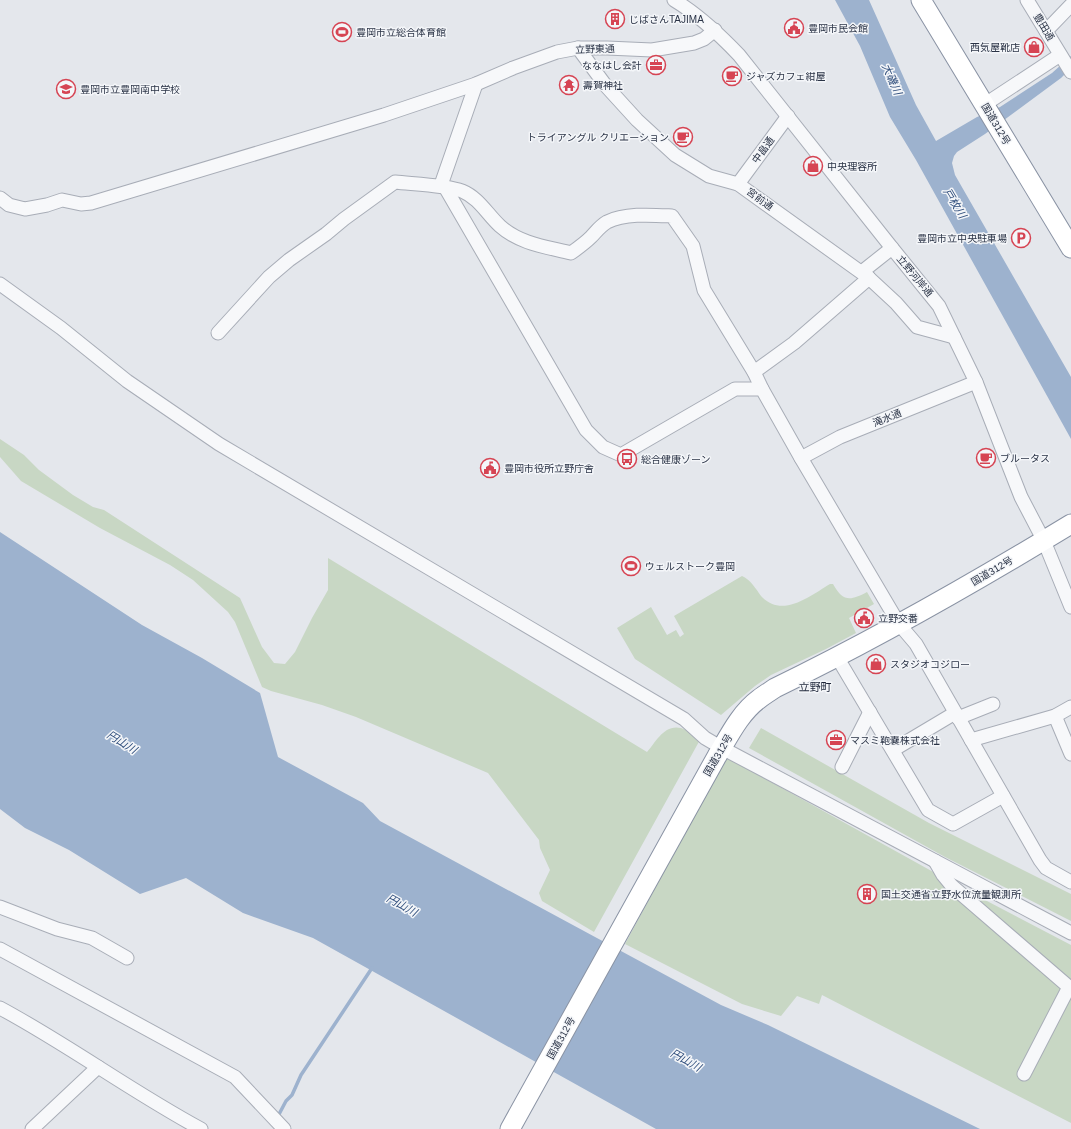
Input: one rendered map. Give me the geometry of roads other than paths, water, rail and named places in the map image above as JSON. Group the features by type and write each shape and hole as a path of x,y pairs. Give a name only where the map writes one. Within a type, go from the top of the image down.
{"highway":[{"name":"国道312号","path":"921,0 1071,248"},
{"name":"国道312号","path":"510,1129 719,752 733,728 758,699 775,688 837,657 970,585 1071,524"}],"street":[{"name":"立野河岸通","path":"674,0 691,10 715,30 739,55 939,306 976,382 1021,497 1044,541 1071,607"},
{"name":"豊田通","path":"1027,0 1071,72"},
{"path":"1046,31 1071,5"},
{"name":"立野東通","path":"0,198 9,205 25,209 47,206 62,200 81,204 92,203 347,127 476,84 513,68 557,52 578,48 652,50 694,43 715,30"},
{"name":"宮前通","path":"578,48 606,86 637,120 674,155 708,176 738,184 869,278 896,303 917,327 954,337"},
{"path":"984,105 1061,57"},
{"path":"476,84 442,182 586,430 603,448 620,455 735,389 762,389"},
{"name":"中畠通","path":"738,184 788,116"},
{"path":"218,333 274,273 289,260 395,182 461,191 475,198 500,226 516,238 536,245 571,253 591,237 600,227 608,222 645,214 672,216 693,246 704,290 754,372 801,458 899,624 916,644 1042,863 1050,870 1071,882"},
{"path":"754,372 794,343 869,278 863,272 892,248"},
{"path":"0,284 60,328 127,381 219,444 684,719 719,752 935,861 1071,933"},
{"name":"滝水通","path":"801,458 840,437 976,382"},
{"path":"837,657 928,810 954,824 1003,796"},
{"path":"893,750 957,715 993,704"},
{"path":"971,740 1055,716 1071,707"},
{"path":"842,767 870,712"},
{"path":"1055,716 1071,754"},
{"path":"935,861 943,875 952,886 1069,987 1024,1074"},
{"path":"0,908 57,929 92,938 127,958"},
{"path":"0,949 235,1077 284,1129"},
{"path":"0,1008 36,1027 169,1112 201,1129"},
{"path":"32,1129 98,1067"}],"water":[{"path":"835,0 869,0 916,105 936,141 977,117 1000,107 1052,73 1071,56 1071,68 1061,78 985,134 957,152 952,163 955,175 1071,377 1071,439 916,160 890,117 860,46"},
{"name":"円山川","path":"0,532 142,625 202,658 260,693 278,757 363,803 380,821 721,1005 768,1025 980,1129 656,1129 313,938 243,913 186,878 140,894 69,850 25,828 0,809"}],"waterway":[{"path":"277,1118 286,1101 292,1095 301,1075 372,968"}],"place":[{"name":"じばさんTAJIMA","path":"615,19"},
{"name":"豊岡市民会館","path":"794,28"},
{"name":"豊岡市立総合体育館","path":"342,32"},
{"name":"西気屋靴店","path":"1034,47"},
{"name":"ななはし会計","path":"656,65"},
{"name":"ジャズカフェ紺屋","path":"732,76"},
{"name":"壽賀神社","path":"569,85"},
{"name":"豊岡市立豊岡南中学校","path":"66,89"},
{"name":"トライアングル クリエーション","path":"683,137"},
{"name":"中央理容所","path":"813,166"},
{"name":"豊岡市立中央駐車場","path":"1021,238"},
{"name":"ブルータス","path":"986,458"},
{"name":"総合健康ゾーン","path":"627,459"},
{"name":"豊岡市役所立野庁舎","path":"490,468"},
{"name":"ウェルストーク豊岡","path":"631,566"},
{"name":"立野交番","path":"864,618"},
{"name":"スタジオコジロー","path":"876,664"},
{"name":"マスミ鞄嚢株式会社","path":"836,740"},
{"name":"国土交通省立野水位流量観測所","path":"867,894"}],"district":[{"name":"立野町","path":"815,687"}],"water label":[{"name":"大磯川","path":"892,79"},
{"name":"戸枚川","path":"955,203"}]}
